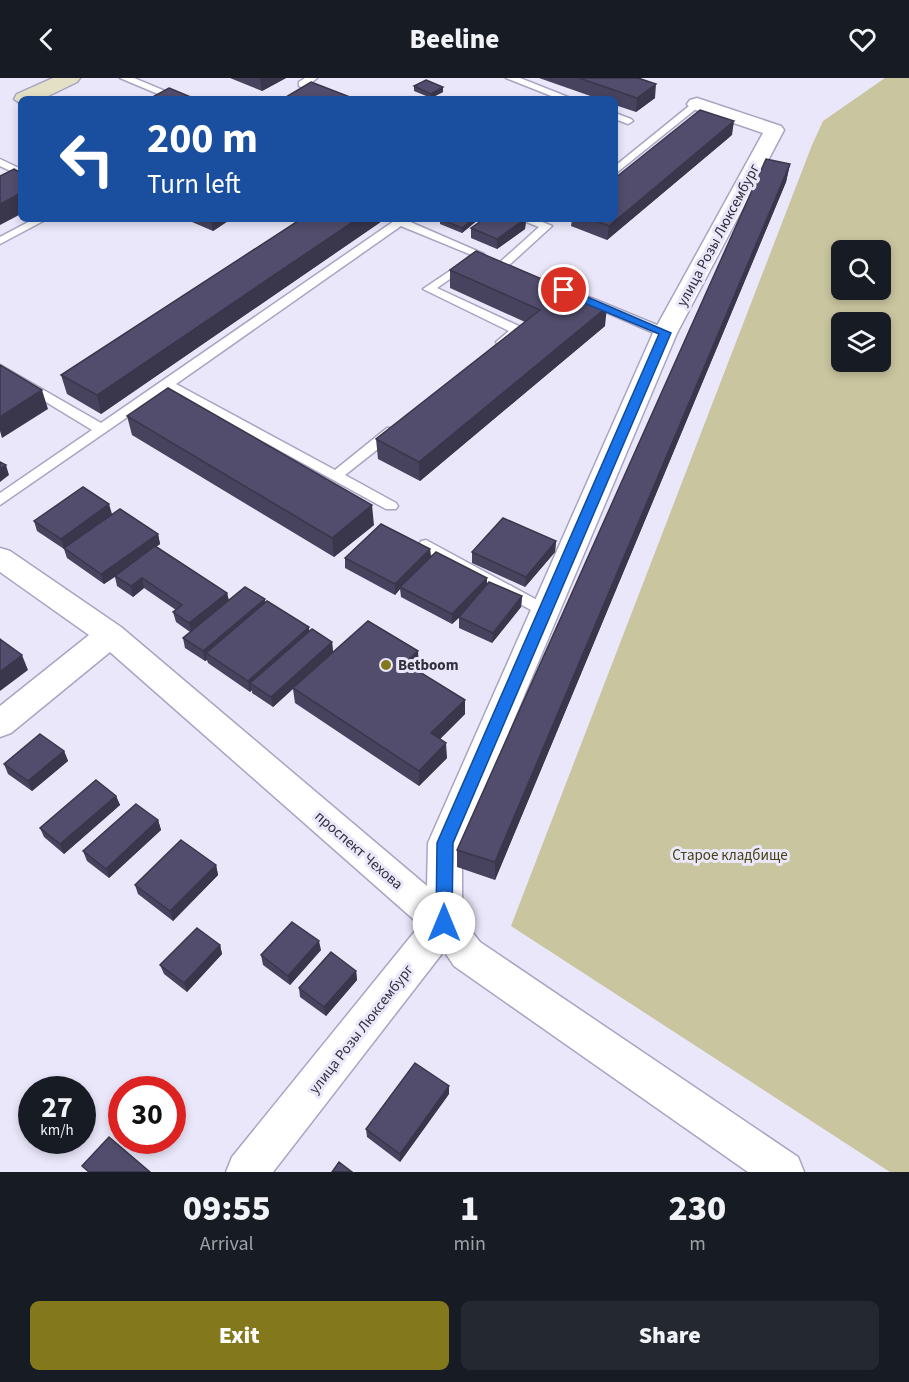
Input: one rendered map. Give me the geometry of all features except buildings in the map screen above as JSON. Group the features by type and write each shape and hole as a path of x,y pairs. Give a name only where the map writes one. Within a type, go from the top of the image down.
{"main road":[{"path":"32,96 70,78"}],"street":[{"name":"улица Розы Люксембург","path":"247,1172 444,923 445,843 665,333 774,130 697,104"},
{"name":"проспект Чехова","path":"0,558 110,635 444,923 467,954 783,1172"},
{"path":"0,724 110,635"}],"lane":[{"path":"125,78 171,96"},
{"path":"312,78 302,84 334,96"},
{"path":"511,78 560,96"},
{"path":"618,169 697,104"},
{"path":"618,117 628,121"},
{"path":"0,162 18,171"},
{"path":"0,241 36,222"},
{"path":"0,500 399,222"},
{"path":"406,222 495,262"},
{"path":"490,352 517,330 429,290 495,262 551,223"},
{"path":"579,297 665,333"},
{"path":"0,369 101,429"},
{"path":"167,384 391,506"},
{"path":"336,476 399,425"},
{"path":"426,545 545,611"}],"green space":[{"name":"Старое кладбище","path":"885,78 909,78 909,1172 890,1172 511,926 823,121"}],"place":[{"name":"Betboom","path":"386,665"}],"route":[{"path":"444,923 445,843 665,333 564,290"}]}
